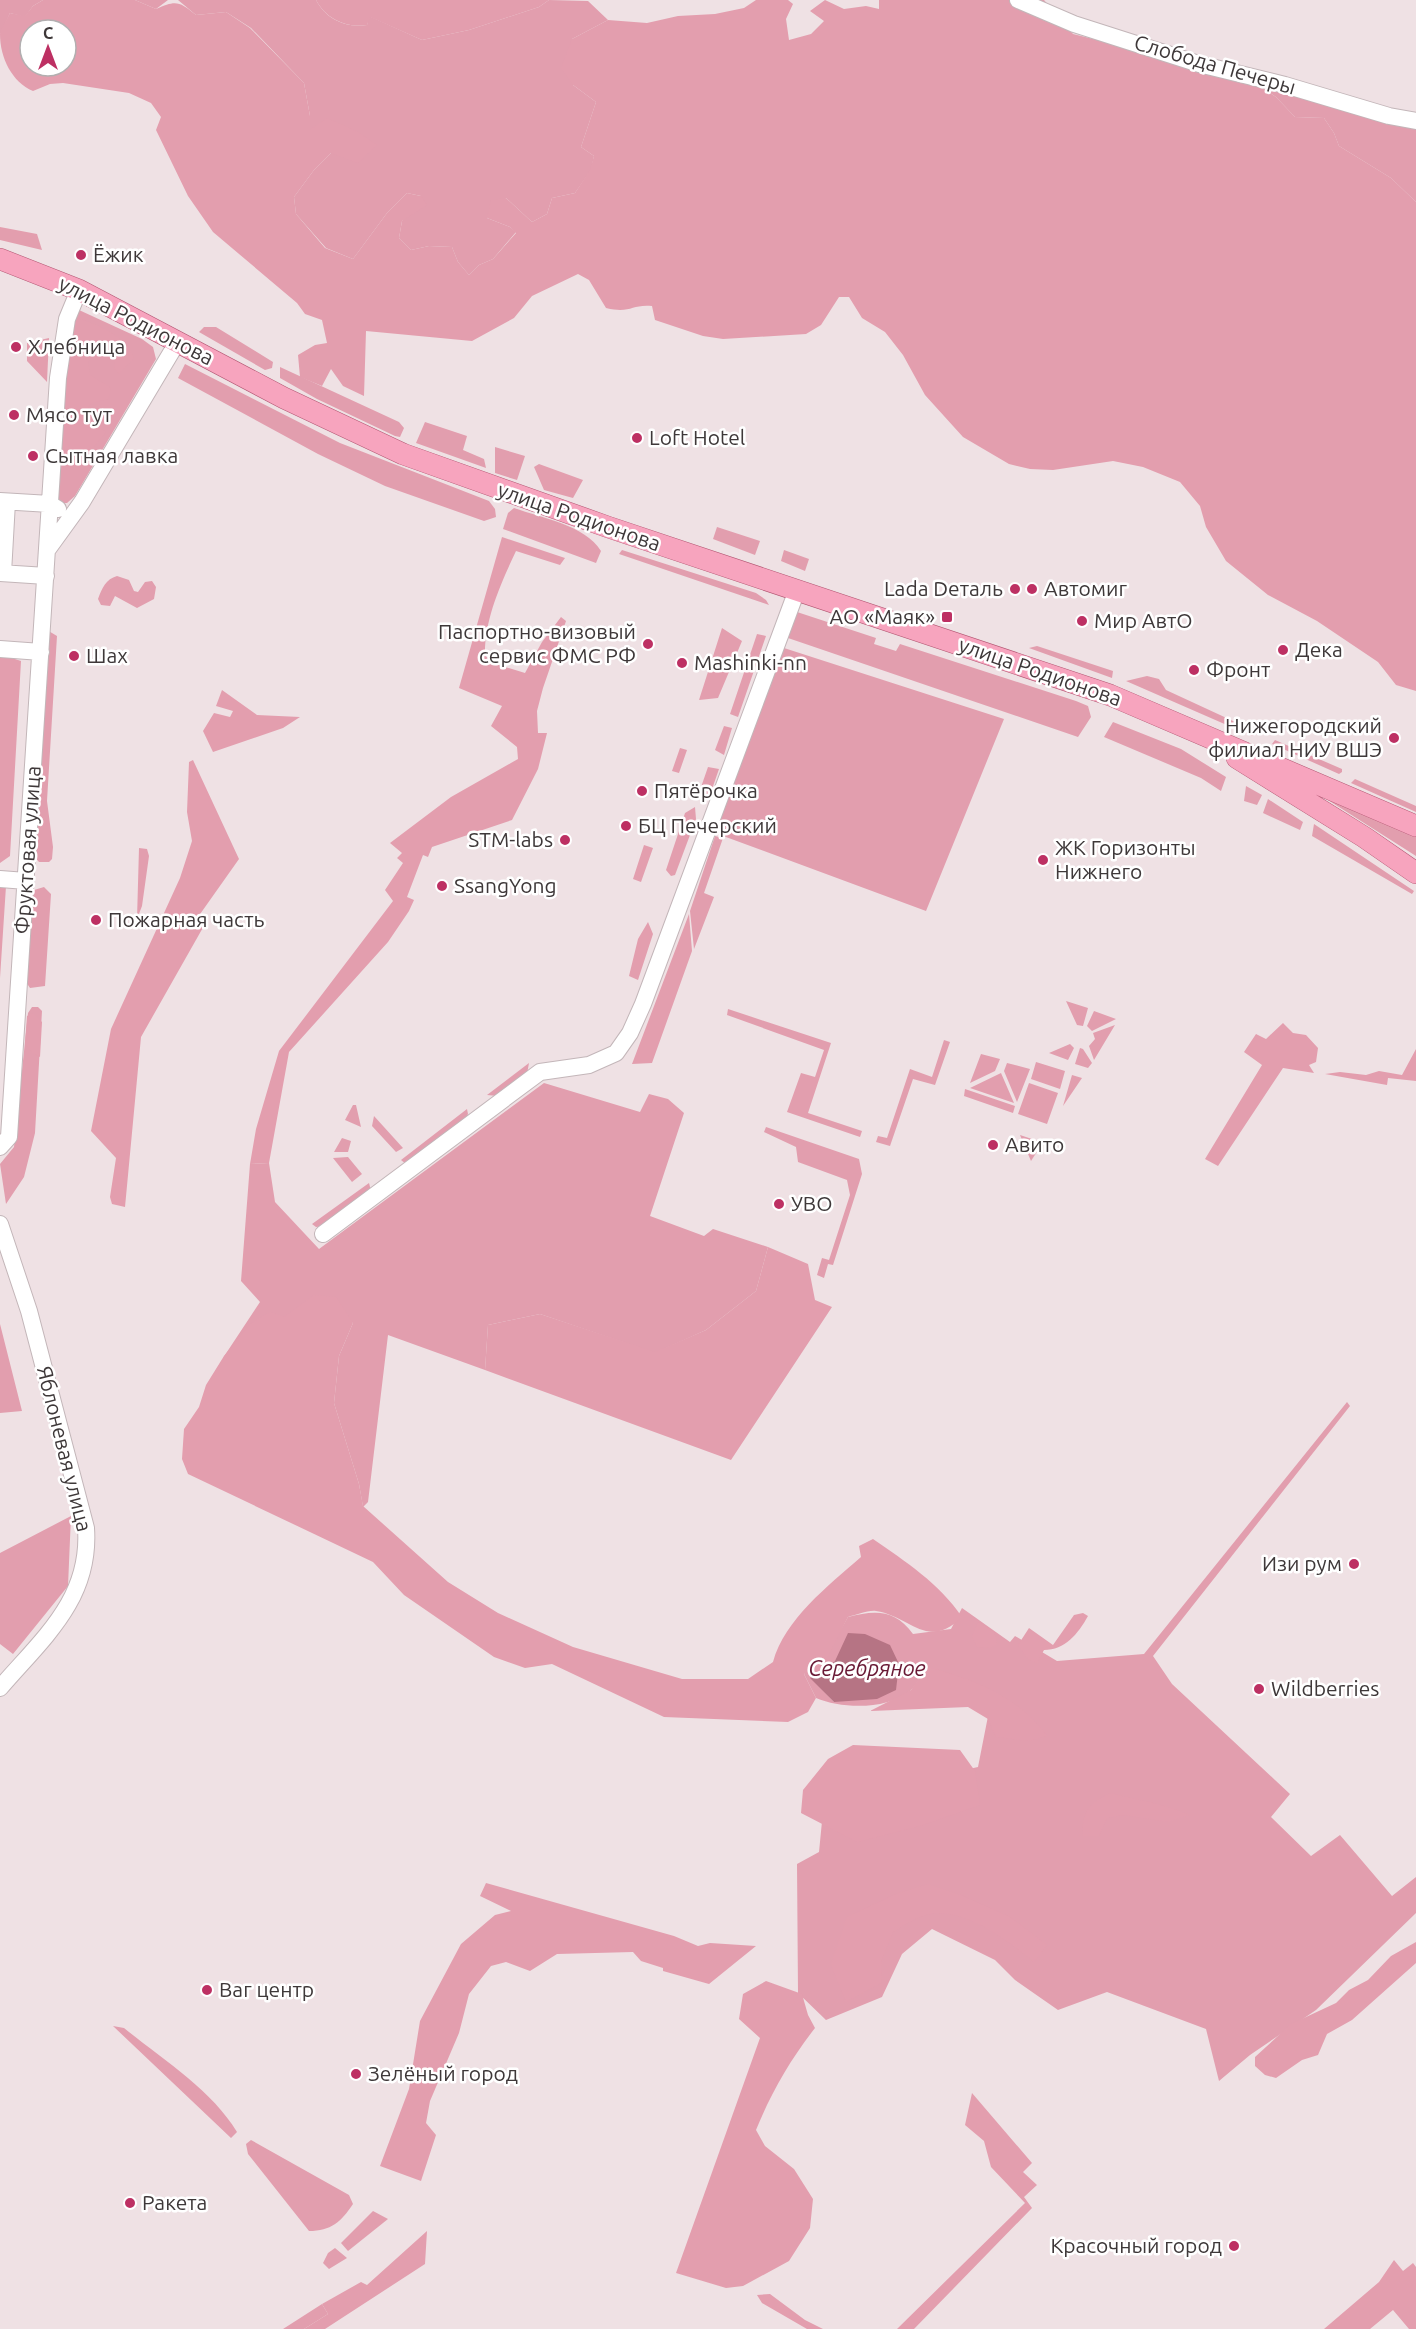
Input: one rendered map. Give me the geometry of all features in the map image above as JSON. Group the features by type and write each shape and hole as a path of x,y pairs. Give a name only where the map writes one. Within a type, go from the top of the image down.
{"main road":[{"name":"улица Родионова","path":"0,260 79,290 284,398 403,454 797,590 1010,660 1180,723 1416,826"},
{"name":"улица Родионова","path":"1180,723 1364,837 1416,873"}],"street":[{"name":"Слобода Печеры","path":"1018,0 1074,24 1198,64 1286,86 1389,116 1416,121"},
{"name":"Фруктовая улица","path":"0,1147 9,1137 62,347 67,319 79,290"},
{"path":"47,550 75,511 178,341"},
{"path":"46,576 2,573 4,502 50,504 59,510 75,511"},
{"path":"323,1234 540,1072 589,1065 616,1053 630,1033 643,1004 797,590"},
{"path":"0,649 41,652"},
{"path":"0,879 26,881"},
{"name":"Яблоневая улица","path":"0,1224 32,1322 84,1519 87,1553 80,1584 68,1606 0,1688"}],"shaded area":[{"path":"0,0 43,0 33,6 25,17 10,13 0,35"},
{"path":"43,0 135,0 156,9 177,3 196,15 226,12 250,28 304,83 310,130 327,118 358,132 377,145 358,163 331,153 314,170 294,197 296,214 325,248 353,259 387,213 407,193 421,196 427,205 402,221 399,238 411,250 429,246 452,247 458,262 469,275 479,265 493,259 516,233 510,227 487,218 491,200 506,198 532,222 547,214 552,198 575,193 590,170 594,156 581,147 596,102 573,85 561,68 572,39 608,20 647,23 678,16 715,14 744,8 756,0 788,0 793,4 786,19 789,40 811,34 824,21 810,11 825,0 844,9 866,6 879,9 879,0 1044,0 1073,34 1138,50 1259,86 1276,97 1295,117 1324,118 1339,146 1391,178 1416,202 1416,691 1396,685 1378,662 1317,621 1268,595 1226,561 1206,527 1200,506 1180,482 1143,467 1113,461 1053,470 1030,469 1009,464 963,437 925,395 903,355 885,332 862,318 849,297 839,297 821,325 806,334 723,339 703,336 655,320 652,306 621,310 606,308 589,280 578,274 532,296 514,318 472,341 366,331 364,396 343,386 331,369 322,386 300,377 298,355 315,345 327,343 322,320 305,314 297,303 213,232 188,196 156,130 161,117 151,103 129,93 63,83 50,84 33,91 19,82 5,60 0,34 10,13 25,16 33,6"},
{"path":"135,0 168,0 156,9"},
{"path":"178,0 316,0 325,12 337,21 351,25 367,25 369,16 422,40 469,30 539,7 549,0 588,1 608,20 572,39 573,85 596,102 581,147 594,156 591,170 575,193 552,198 547,214 532,222 506,198 487,218 510,227 516,232 493,259 479,265 469,275 458,262 452,247 429,246 411,250 399,238 402,221 421,196 407,193 387,213 353,259 326,248 296,214 294,197 314,170 331,153 310,130 304,83 251,28 226,12 196,15"},
{"path":"316,0 549,0 539,7 469,30 422,40 370,17 367,25 359,26 337,21 320,7"},
{"path":"1259,86 1416,127 1416,202 1391,178 1339,146 1324,118 1295,117 1276,97"},
{"path":"0,227 37,234 42,250 0,240"},
{"path":"79,310 142,339 153,347 156,359 75,496 67,503 61,503 57,500 68,345"},
{"path":"76,318 110,332 124,343 134,358 119,374 114,368 115,360 107,353 94,352 88,363 90,375 111,388 108,399 91,403 83,417 106,432 84,459 61,446 68,345"},
{"path":"204,327 216,327 273,362 272,368 265,370 199,332"},
{"path":"49,338 47,382 27,361 27,343"},
{"path":"185,364 340,443 489,501 495,509 496,517 484,521 385,486 318,454 178,378"},
{"path":"280,367 399,422 404,428 400,437 317,399 280,378"},
{"path":"425,422 467,436 463,450 484,459 486,468 416,443"},
{"path":"495,447 525,456 517,480 495,473"},
{"path":"539,464 583,480 573,498 544,490 534,467"},
{"path":"514,508 562,524 585,535 601,551 596,563 503,529 508,513"},
{"path":"717,527 760,541 755,555 713,539"},
{"path":"502,537 565,558 560,565 516,551 494,602 485,642 485,656 499,665 525,673 542,642 561,617 566,621 537,711 538,733 547,733 538,769 512,820 432,847 428,857 423,855 407,897 414,900 388,942 289,1052 269,1163 250,1164 256,1129 279,1051 393,901 385,890 403,863 397,858 402,853 390,843 451,797 518,759 517,747 491,726 502,706 459,688"},
{"path":"622,550 756,593 769,605 619,554"},
{"path":"784,550 809,559 805,571 781,561"},
{"path":"117,576 129,580 134,591 138,592 145,582 152,581 156,587 154,599 137,608 115,596 110,606 101,605 98,599 103,588 110,579"},
{"path":"797,612 876,638 874,644 896,651 900,644 1076,701 1088,706 1091,717 1078,737 788,638"},
{"path":"722,628 742,641 718,698 699,700"},
{"path":"47,630 57,636 47,801 53,847 52,859 49,862 39,862 34,856"},
{"path":"757,634 766,636 738,717 730,714"},
{"path":"1037,646 1113,671 1112,678 1029,648"},
{"path":"784,648 1004,719 926,911 715,833"},
{"path":"0,654 21,661 10,856 0,863"},
{"path":"1147,676 1159,679 1166,690 1259,733 1252,736 1126,681"},
{"path":"222,690 257,715 300,717 283,728 213,752 203,731 214,713 230,717 233,711 216,706"},
{"path":"1113,722 1181,749 1226,777 1221,791 1201,778 1104,737"},
{"path":"724,726 732,728 724,755 715,750"},
{"path":"1275,740 1342,769 1342,772 1339,774 1272,744"},
{"path":"680,748 687,750 679,773 672,771"},
{"path":"193,760 239,859 198,917 205,924 141,1037 125,1207 112,1204 110,1197 116,1158 91,1131 111,1029 180,878 192,841 187,812 189,762"},
{"path":"708,767 719,769 710,795 704,795 700,790"},
{"path":"1355,779 1416,806 1416,812 1351,783"},
{"path":"1246,786 1262,795 1257,805 1244,801"},
{"path":"1320,795 1416,837 1416,856"},
{"path":"1268,799 1303,822 1300,830 1263,813"},
{"path":"695,807 696,819 675,875 671,876 666,870 685,813"},
{"path":"1314,824 1414,891 1412,894 1312,836"},
{"path":"715,836 723,838 704,893 714,897 694,949 690,911"},
{"path":"644,845 653,848 641,882 633,879"},
{"path":"139,848 147,849 149,856 142,906 137,919"},
{"path":"6,886 0,978 0,888"},
{"path":"44,887 51,894 45,986 30,988 26,982 31,895 34,890"},
{"path":"689,914 692,951 652,1063 632,1064"},
{"path":"648,922 653,934 638,980 629,976 638,939"},
{"path":"1066,1001 1088,1008 1083,1026 1077,1025"},
{"path":"32,1007 38,1007 42,1011 35,1133 24,1177 6,1204 0,1164 14,1147 28,1013"},
{"path":"728,1009 831,1043 808,1113 862,1131 860,1137 787,1112 801,1073 815,1077 824,1050 727,1015"},
{"path":"1094,1011 1116,1019 1092,1031 1087,1026"},
{"path":"33,1013 42,1022 40,1057 25,1044 27,1016"},
{"path":"1283,1023 1293,1033 1306,1035 1318,1048 1316,1062 1309,1065 1314,1073 1283,1068 1218,1166 1205,1159 1262,1065 1244,1052 1256,1034 1266,1039"},
{"path":"1115,1025 1094,1060 1089,1046 1095,1039 1093,1033"},
{"path":"944,1040 950,1042 935,1085 913,1079 890,1146 876,1142 878,1136 887,1138 910,1069 932,1077"},
{"path":"1070,1044 1074,1048 1068,1060 1049,1053"},
{"path":"1080,1048 1092,1063 1088,1068 1075,1064"},
{"path":"1416,1049 1416,1081 1388,1078 1387,1085 1325,1074 1340,1072 1366,1075 1379,1071 1402,1075"},
{"path":"981,1054 1000,1059 995,1071 970,1083"},
{"path":"1036,1062 1065,1071 1060,1089 1031,1079"},
{"path":"529,1063 527,1074 498,1096 487,1095"},
{"path":"1007,1063 1030,1069 1017,1102 1004,1071"},
{"path":"1001,1073 1014,1103 970,1088"},
{"path":"1072,1075 1082,1078 1063,1106"},
{"path":"544,1083 640,1112 649,1094 668,1099 684,1113 650,1216 704,1236 713,1229 768,1247 756,1291 706,1330 655,1353 540,1314 488,1325 485,1370 388,1335 368,1502 363,1507 359,1484 334,1403 339,1356 353,1323 314,1296 223,1358 260,1302 241,1281 250,1164 269,1163 275,1202 319,1249"},
{"path":"1029,1083 1058,1093 1047,1124 1018,1114"},
{"path":"965,1089 1015,1106 1013,1113 964,1096"},
{"path":"353,1105 356,1105 361,1127 345,1120"},
{"path":"467,1109 468,1114 465,1120 406,1164 401,1160"},
{"path":"374,1116 403,1148 396,1152 372,1126"},
{"path":"766,1127 859,1159 862,1174 833,1265 828,1264 824,1278 817,1275 822,1258 829,1260 850,1195 847,1180 798,1162 796,1147 764,1132"},
{"path":"1020,1135 1038,1141 1040,1147 1031,1161"},
{"path":"342,1138 351,1141 348,1152 334,1152"},
{"path":"348,1157 362,1174 352,1182 333,1158"},
{"path":"369,1183 371,1191 325,1226 316,1227 312,1224"},
{"path":"768,1247 808,1264 815,1300 832,1307 731,1460 485,1370 488,1325 540,1314 655,1352 706,1330 756,1291"},
{"path":"314,1295 336,1297 353,1323 339,1356 334,1403 359,1484 363,1506 448,1582 498,1613 573,1647 682,1679 748,1679 773,1662 779,1646 797,1618 809,1604 861,1557 859,1546 873,1539 932,1583 962,1617 950,1627 939,1631 928,1631 876,1611 848,1617 825,1662 804,1674 816,1698 808,1712 788,1722 664,1717 552,1664 525,1668 494,1657 404,1595 373,1562 188,1474 182,1459 184,1429 199,1407 206,1385 224,1356 250,1324 270,1312 284,1317"},
{"path":"0,1324 22,1411 0,1413"},
{"path":"1347,1402 1350,1406 1153,1656 1172,1684 1290,1794 1271,1817 1311,1856 1340,1835 1392,1896 1416,1877 1416,1913 1316,2010 1250,2055 1219,2081 1206,2029 1107,1992 1058,2010 1015,1980 995,1960 932,1929 902,1954 882,1997 826,2020 798,1993 797,1864 819,1852 824,1801 978,1767 990,1706 926,1668 910,1691 889,1702 851,1706 816,1698 804,1674 836,1638 848,1617 867,1613 892,1616 913,1634 951,1629 962,1608 1010,1642 1015,1636 1057,1661 1144,1654","holes":["835,1661 834,1702 811,1678"]},
{"path":"71,1516 68,1586 13,1654 0,1644 0,1553"},
{"path":"1083,1613 1088,1616 1075,1635 1065,1644 1044,1650 1037,1663 1028,1659 1018,1645 1029,1628 1053,1645 1074,1615"},
{"path":"978,1622 994,1632 997,1644 989,1648 977,1647 972,1636"},
{"path":"927,1667 977,1683 1009,1700 1036,1722 1047,1736 1029,1741 996,1737 988,1719 968,1707 870,1711 911,1690"},
{"path":"853,1745 960,1750 975,1771 980,1805 920,1826 857,1842 801,1813 803,1790 828,1759"},
{"path":"1111,1793 1161,1805 1189,1815 1168,1822 1124,1815 1107,1818 1099,1836 1083,1836 1084,1820 1089,1808"},
{"path":"486,1883 674,1936 698,1946 710,1943 756,1946 709,1984 663,1971 663,1968 641,1961 633,1952 557,1954 530,1971 506,1962 491,1966 469,1994 459,2033 430,2101 426,2123 436,2135 421,2181 380,2166 409,2089 420,2021 461,1944 495,1915 511,1911 480,1896"},
{"path":"928,1884 961,1895 1010,1917 1047,1945 1034,1962 998,1935 970,1920 940,1913 926,1915 893,1932 882,1959 881,1983 846,2002 831,1965 847,1917 896,1894"},
{"path":"1416,1942 1416,1963 1352,2020 1327,2034 1318,2055 1302,2060 1276,2078 1265,2075 1255,2066 1255,2057 1291,2024 1336,2003 1349,1990 1368,1980 1391,1956"},
{"path":"766,1981 802,1994 808,2015 815,2028 782,2077 756,2130 765,2146 794,2169 813,2199 810,2228 789,2261 743,2286 726,2288 676,2273 760,2038 739,2019 743,1994"},
{"path":"113,2026 124,2028 185,2076 214,2102 237,2132 231,2138"},
{"path":"972,2093 1032,2163 1023,2172 1037,2185 1024,2197 1032,2208 914,2329 897,2329 1025,2203 991,2167 984,2141 965,2125"},
{"path":"251,2140 349,2195 353,2204 335,2224 317,2231 309,2231 248,2154 246,2144"},
{"path":"373,2211 388,2219 348,2251 341,2243"},
{"path":"427,2231 425,2264 325,2329 304,2329 328,2314 322,2304 361,2282 367,2285"},
{"path":"335,2248 347,2258 329,2269 323,2263 328,2253"},
{"path":"1394,2260 1403,2271 1413,2263 1416,2267 1416,2329 1409,2329 1393,2310 1370,2329 1324,2329 1379,2282"},
{"path":"770,2294 805,2320 823,2329 807,2329 762,2303 757,2295"},
{"path":"322,2304 328,2314 304,2329 283,2329"}],"water":[{"name":"Серебряное","path":"848,1633 865,1634 890,1645 899,1664 896,1690 877,1699 834,1702 810,1678 835,1661"}],"place":[{"name":"Ёжик","path":"81,255"},
{"name":"Хлебница","path":"16,347"},
{"name":"Мясо тут","path":"14,415"},
{"name":"Loft Hotel","path":"637,438"},
{"name":"Сытная лавка","path":"33,456"},
{"name":"Lada Dеталь","path":"1015,589"},
{"name":"Автомиг","path":"1032,589"},
{"name":"АО «Маяк»","path":"947,617"},
{"name":"Мир АвтО","path":"1082,621"},
{"name":"Паспортно-визовый сервис ФМС РФ","path":"648,644"},
{"name":"Дека","path":"1283,650"},
{"name":"Шах","path":"74,656"},
{"name":"Mashinki-nn","path":"682,663"},
{"name":"Фронт","path":"1194,670"},
{"name":"Нижегородский филиал НИУ ВШЭ","path":"1394,738"},
{"name":"Пятёрочка","path":"642,791"},
{"name":"БЦ Печерский","path":"626,826"},
{"name":"STM-labs","path":"565,840"},
{"name":"ЖК Горизонты Нижнего","path":"1043,860"},
{"name":"SsangYong","path":"442,886"},
{"name":"Пожарная часть","path":"96,920"},
{"name":"Авито","path":"993,1145"},
{"name":"УВО","path":"779,1204"},
{"name":"Изи рум","path":"1354,1564"},
{"name":"Wildberries","path":"1259,1689"},
{"name":"Ваг центр","path":"207,1990"},
{"name":"Зелёный город","path":"356,2074"},
{"name":"Ракета","path":"130,2203"},
{"name":"Красочный город","path":"1234,2246"}]}
